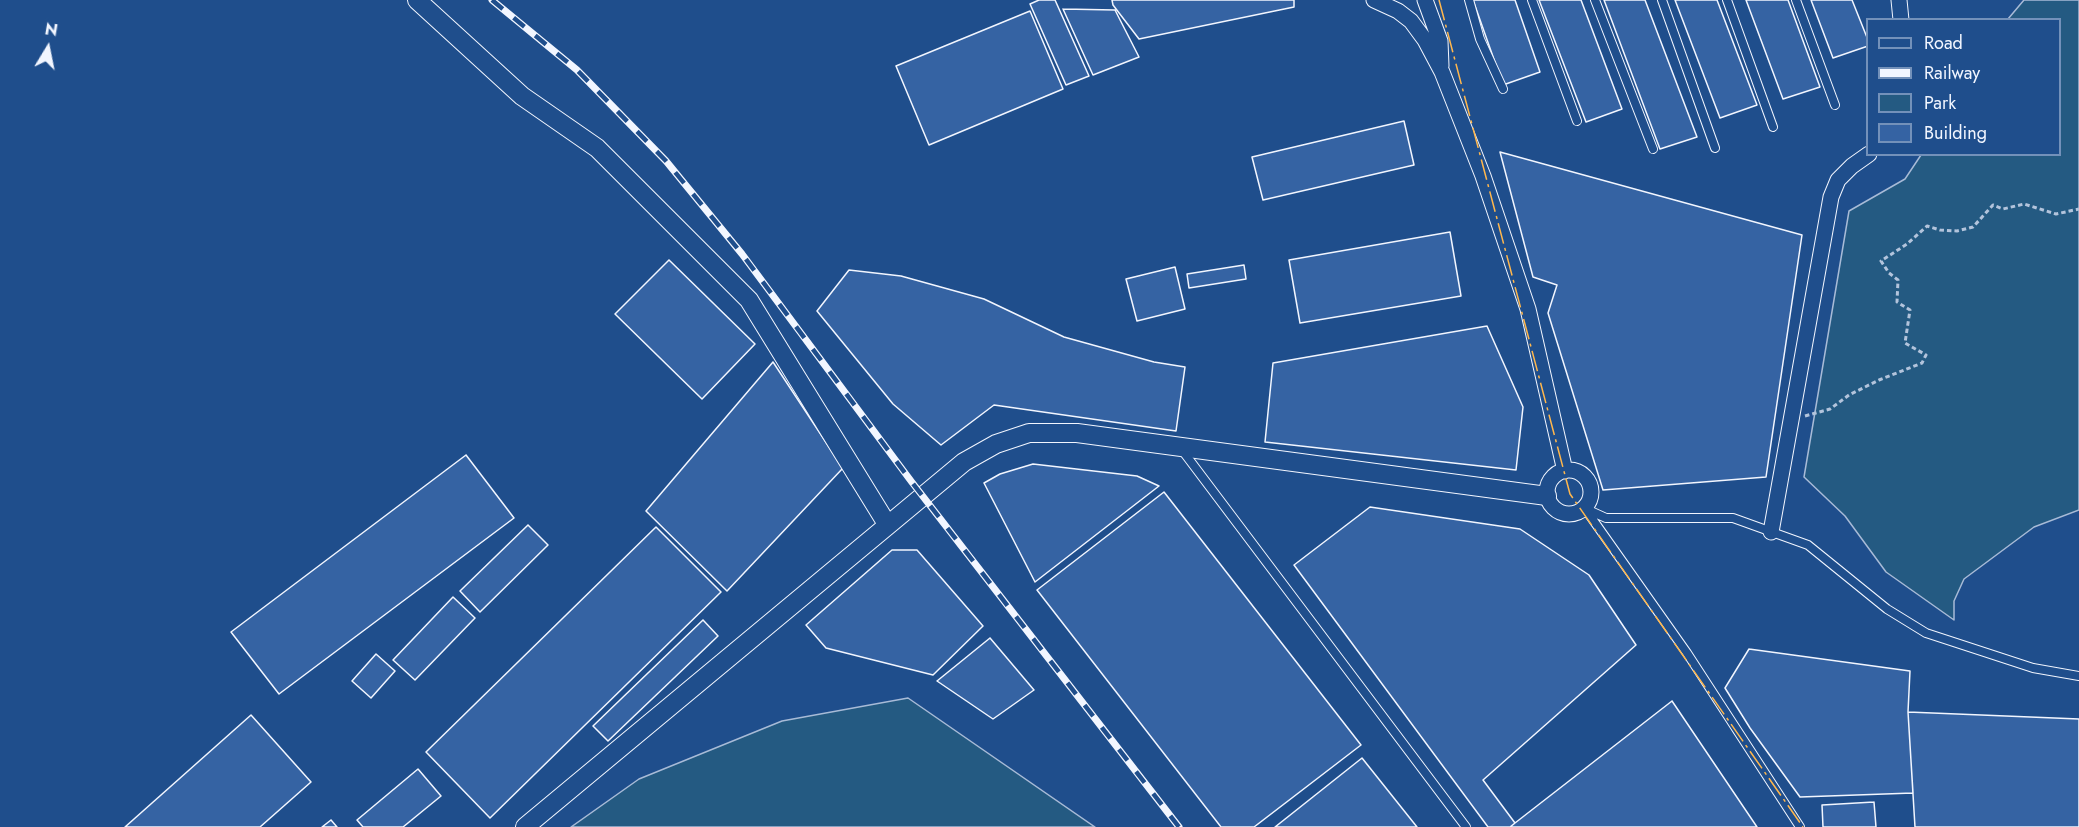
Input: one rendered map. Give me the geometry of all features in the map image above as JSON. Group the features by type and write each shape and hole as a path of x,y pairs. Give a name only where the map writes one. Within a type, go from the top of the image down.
{"street":[{"path":"417,0 522,96 597,148 749,300 887,524"},
{"path":"1374,0 1398,11 1411,21 1425,40 1442,72 1483,176 1528,309 1565,471"},
{"path":"1425,0 1440,41 1442,72"},
{"path":"1899,0 1901,18"},
{"path":"1771,532 1831,197 1838,180 1866,156"},
{"path":"525,827 964,462 996,444 1029,433 1077,433 1547,496"},
{"path":"1565,471 1579,473 1588,482 1591,496 1584,508 1572,514 1565,514 1553,508 1547,496 1549,482 1553,477 1565,471"}],"lane":[{"path":"1469,0 1480,39 1503,89"},
{"path":"1532,0 1577,121"},
{"path":"1595,0 1653,148"},
{"path":"1662,0 1715,148"},
{"path":"1727,0 1773,127"},
{"path":"1796,0 1835,105"},
{"path":"1180,447 1466,827"},
{"path":"1584,508 1606,518 1733,518 1808,545 1887,609 1926,633 2033,668 2079,676"},
{"path":"1584,508 1687,653 1800,827"}],"path":[{"path":"1792,420 1830,410 1849,395 1922,363 1926,355 1905,343 1910,310 1897,302 1898,279 1889,273 1881,261 1907,244 1927,226 1940,230 1958,231 1973,227 1993,205 2003,209 2024,204 2056,214 2079,209"}],"green space":[{"path":"2024,0 2079,0 2079,510 2034,527 1964,579 1954,601 1954,620 1886,572 1845,516 1804,477 1849,211 1905,179 1920,156 2061,156 2061,18 2009,18"},
{"path":"908,698 1095,827 571,827 639,779 782,721"}],"building":[{"path":"1039,0 1055,0 1089,76 1066,85 1030,4"},
{"path":"1112,0 1294,0 1294,7 1139,39 1113,5"},
{"path":"1473,0 1515,0 1540,72 1503,85"},
{"path":"1539,0 1581,0 1622,109 1586,122"},
{"path":"1604,0 1645,0 1697,137 1660,149"},
{"path":"1675,0 1717,0 1757,105 1720,118"},
{"path":"1746,0 1788,0 1820,87 1783,99"},
{"path":"1811,0 1852,0 1866,35 1866,47 1833,58"},
{"path":"1063,9 1115,10 1139,57 1093,75"},
{"path":"1030,11 1063,89 929,145 896,66"},
{"path":"1404,121 1414,165 1263,200 1252,157"},
{"path":"1500,152 1802,235 1766,477 1603,490 1548,313 1557,285 1533,277"},
{"path":"1450,232 1461,296 1300,323 1289,260"},
{"path":"669,260 755,344 702,399 615,314"},
{"path":"1244,265 1246,279 1189,288 1187,274"},
{"path":"1175,267 1185,309 1137,321 1126,279"},
{"path":"849,270 901,276 984,299 1064,337 1154,362 1185,367 1176,431 994,405 941,445 893,404 817,311"},
{"path":"1487,326 1523,407 1516,470 1265,442 1273,363"},
{"path":"773,362 843,468 727,591 646,511"},
{"path":"466,455 514,518 279,694 231,632"},
{"path":"1033,464 1137,476 1159,486 1035,582 984,483 1000,474"},
{"path":"1164,492 1361,745 1254,827 1221,827 1037,590"},
{"path":"1370,507 1520,529 1589,575 1636,645 1483,780 1515,823 1510,827 1488,827 1294,565"},
{"path":"528,525 548,545 480,612 460,591"},
{"path":"656,527 721,592 490,818 426,752"},
{"path":"892,550 917,550 983,626 933,675 826,648 806,625"},
{"path":"453,597 475,618 415,680 393,660"},
{"path":"703,620 718,636 608,741 593,726"},
{"path":"990,638 1034,690 993,719 937,681"},
{"path":"1749,649 1910,671 1908,712 1913,793 1800,797 1750,728 1725,688"},
{"path":"376,654 395,671 371,698 352,681"},
{"path":"1672,701 1757,827 1510,827 1515,823"},
{"path":"1908,712 2079,719 2079,827 1915,827"},
{"path":"251,715 311,782 260,827 125,827"},
{"path":"1362,758 1417,827 1275,827"},
{"path":"418,769 441,796 403,827 363,827 357,820"},
{"path":"1874,802 1876,827 1823,827 1822,805"},
{"path":"331,820 337,827 322,827"}],"railway":[{"path":"492,0 577,70 666,161 742,254 911,481 1179,827"}],"power":[{"path":"1439,0 1570,494 1803,827"}]}
